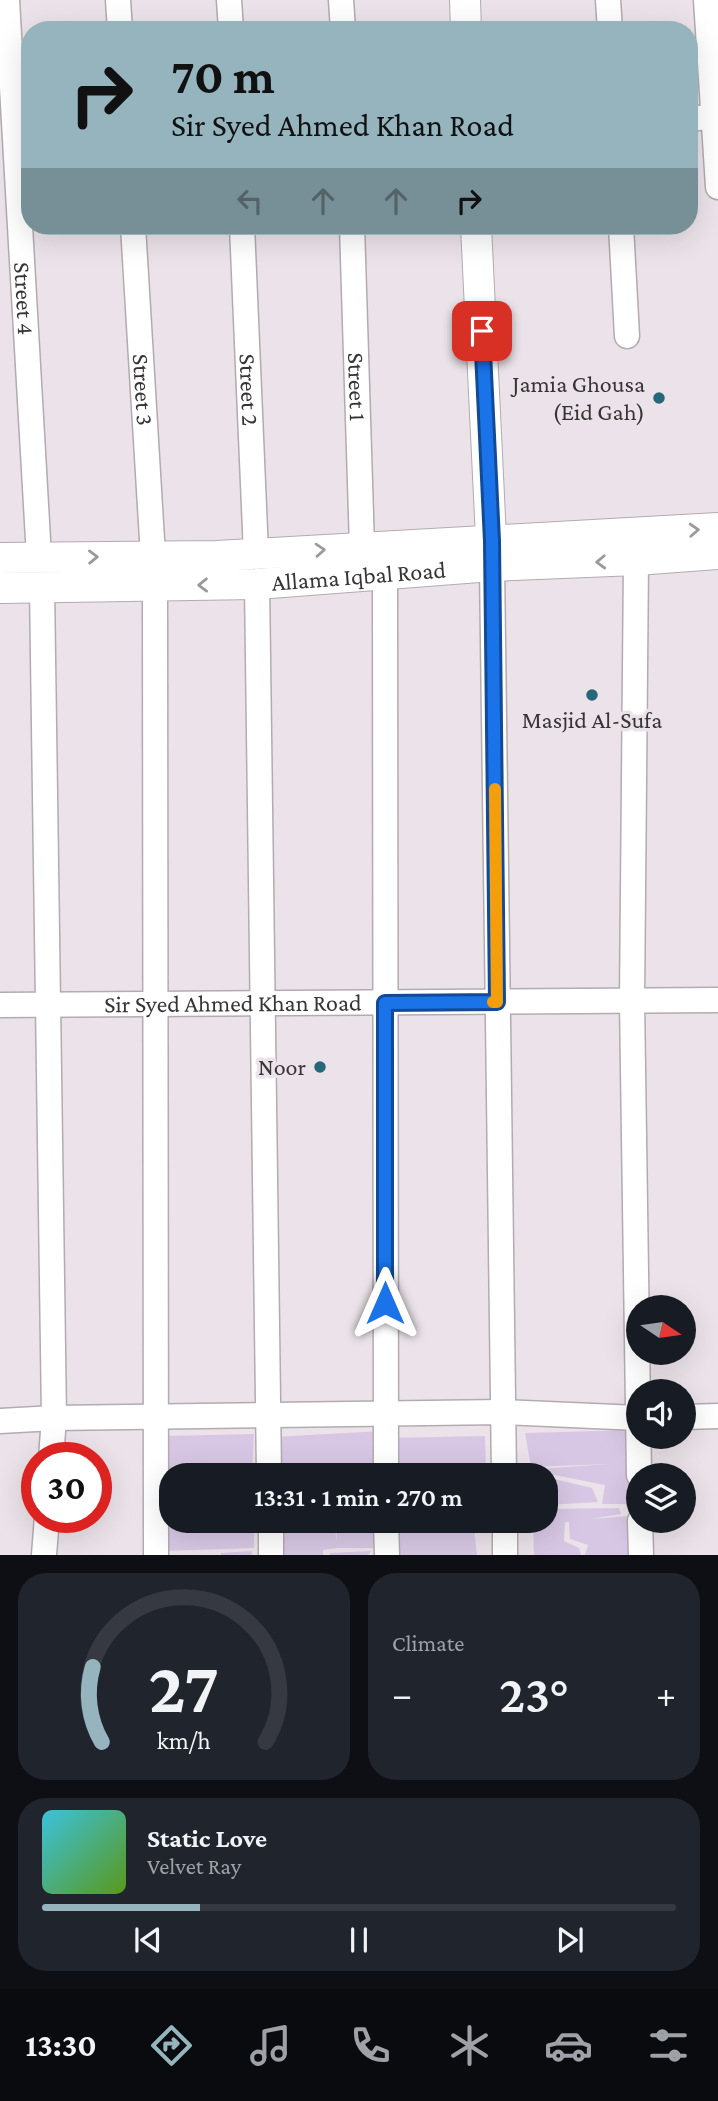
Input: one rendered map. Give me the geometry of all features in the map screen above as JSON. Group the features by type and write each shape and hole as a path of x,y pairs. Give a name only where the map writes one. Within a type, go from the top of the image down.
{"street":[{"name":"Street 4","path":"7,0 39,557"},
{"path":"118,0 119,21"},
{"path":"229,0 230,21"},
{"path":"341,0 342,21"},
{"path":"465,0 466,21"},
{"path":"608,0 609,21"},
{"path":"706,0 707,117 718,187"},
{"name":"Street 3","path":"134,235 153,556"},
{"name":"Street 2","path":"242,235 256,554"},
{"name":"Street 1","path":"352,235 362,547"},
{"path":"476,235 492,553 504,1463"},
{"path":"621,235 627,336"},
{"name":"Allama Iqbal Road","path":"0,588 257,584 385,574 492,553 718,528"},
{"name":"Allama Iqbal Road","path":"0,558 256,554 362,547 636,560 718,554"},
{"path":"636,560 632,1001 637,1379"},
{"path":"385,574 386,1463"},
{"path":"257,584 270,1463"},
{"path":"155,586 156,1555"},
{"path":"42,587 50,1004 52,1442"},
{"name":"Sir Syed Ahmed Khan Road","path":"0,1005 718,1000"},
{"path":"0,1422 54,1418 385,1412 503,1412 626,1417"},
{"path":"696,1417 718,1416"},
{"path":"44,1555 46,1533"},
{"path":"271,1533 271,1555"},
{"path":"386,1533 387,1555"},
{"path":"505,1533 505,1555"},
{"path":"640,1533 641,1555"}],"building":[{"path":"626,1430 626,1449 635,1449 636,1463 626,1463 626,1504 602,1504 605,1485 558,1476 558,1468 609,1464 558,1466 558,1463 530,1463 525,1433"},
{"path":"382,1431 383,1463 273,1463 273,1437"},
{"path":"254,1434 253,1463 164,1463 165,1436"},
{"path":"485,1436 486,1463 387,1463 388,1438"},
{"path":"558,1480 592,1488 598,1502 558,1504"},
{"path":"619,1508 621,1514 591,1519 626,1516 626,1533 637,1533 637,1555 585,1555 588,1545 570,1539 569,1522 565,1522 564,1541 579,1548 581,1555 534,1555 533,1533 558,1533 558,1509"},
{"path":"164,1533 254,1533 254,1548 163,1551"},
{"path":"280,1533 336,1533 337,1543 337,1533 378,1533 378,1548 337,1548 323,1550 323,1555 280,1555"},
{"path":"387,1533 474,1533 477,1555 386,1555"},
{"path":"252,1551 252,1555 221,1555 221,1553"},
{"path":"371,1551 368,1555 330,1555 330,1553"}],"slow traffic":[{"path":"493,1002 497,1002 495,789"}],"place":[{"name":"Jamia Ghousa (Eid Gah)","path":"659,398"},
{"name":"Masjid Al-Sufa","path":"592,695"},
{"name":"Noor","path":"320,1067"}],"route":[{"path":"385,1303 385,1003 497,1002 492,541 482,331"}]}
